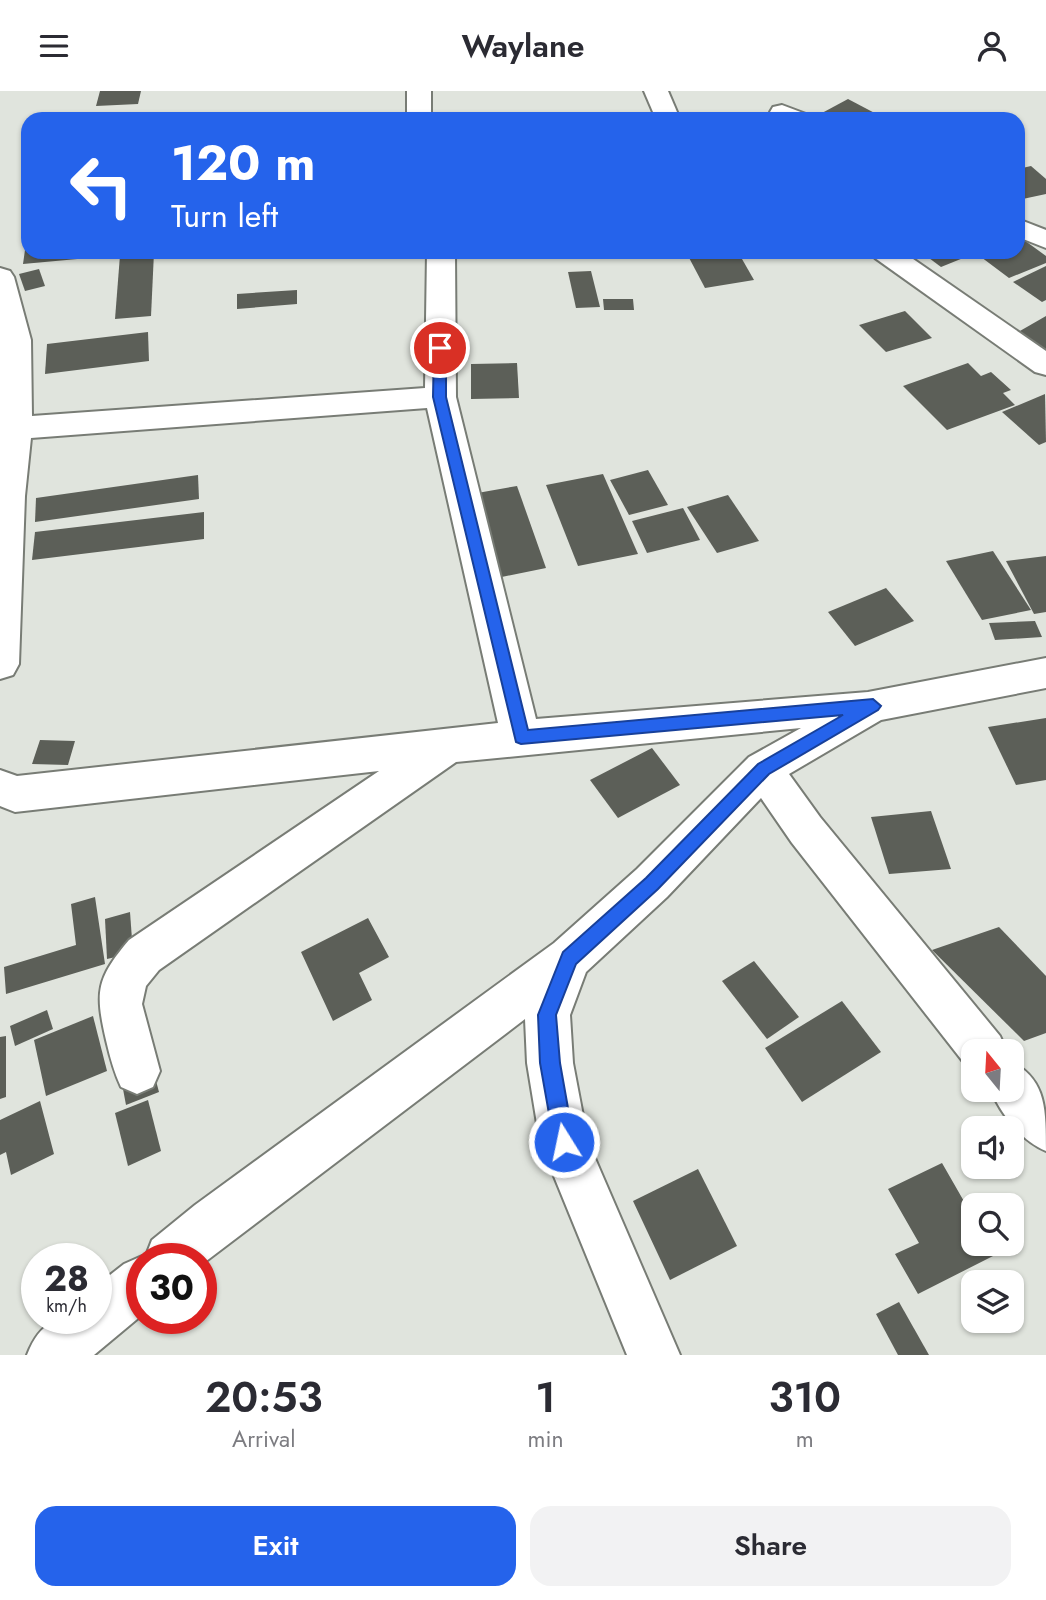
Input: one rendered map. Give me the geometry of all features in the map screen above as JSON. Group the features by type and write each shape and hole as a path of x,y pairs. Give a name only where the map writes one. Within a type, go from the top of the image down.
{"street":[{"path":"419,91 419,112"},
{"path":"656,91 665,112"},
{"path":"1025,230 1046,240"},
{"path":"441,259 440,397 521,737"},
{"path":"895,259 1046,365"},
{"path":"0,277 16,340 16,428 8,496 0,664"},
{"path":"16,428 440,397"},
{"path":"0,787 15,794 521,737 873,706 1046,673"},
{"path":"188,1243 570,958 652,883 763,769 873,706"},
{"path":"137,1071 120,1004 126,977 144,955 447,746"},
{"path":"763,769 814,840 974,1039"},
{"path":"570,958 547,1015 550,1063 564,1142 630,1304 654,1355"},
{"path":"1024,1100 1046,1127"},
{"path":"53,1355 126,1295"}],"building":[{"path":"100,91 141,91 138,104 96,106"},
{"path":"848,99 873,112 824,112"},
{"path":"1031,166 1046,179 1046,194 1025,198 1025,167"},
{"path":"1025,241 1046,256 1046,263 1009,278 984,259 1025,259"},
{"path":"24,259 77,259 23,264"},
{"path":"120,259 154,259 151,316 115,319"},
{"path":"690,259 742,259 754,280 705,288"},
{"path":"930,259 961,259 941,267"},
{"path":"1046,266 1046,300 1042,302 1013,282"},
{"path":"39,269 45,286 25,291 19,274"},
{"path":"591,271 600,307 576,308 568,272"},
{"path":"297,290 297,304 237,309 237,294"},
{"path":"603,299 633,299 634,310 604,310"},
{"path":"905,311 932,338 886,352 859,325"},
{"path":"1046,316 1046,356 1013,335"},
{"path":"148,332 149,361 45,374 47,344"},
{"path":"517,363 519,398 471,399 471,364"},
{"path":"968,363 981,376 991,372 1011,390 1003,393 1015,405 947,430 903,386"},
{"path":"1045,394 1046,442 1039,445 1002,412"},
{"path":"648,470 668,505 629,515 610,480"},
{"path":"603,474 638,554 578,566 546,485"},
{"path":"198,475 199,499 35,522 36,498"},
{"path":"517,486 546,568 492,579 466,495"},
{"path":"728,495 759,541 717,553 687,507"},
{"path":"683,508 700,540 647,553 632,521"},
{"path":"204,512 204,539 32,560 35,532"},
{"path":"993,551 1031,610 982,620 946,561"},
{"path":"1046,556 1046,612 1034,614 1006,561"},
{"path":"886,588 914,621 855,646 828,612"},
{"path":"1035,621 1042,637 995,640 989,623"},
{"path":"1046,718 1046,780 1016,785 988,727"},
{"path":"40,740 75,741 68,765 32,764"},
{"path":"652,748 680,785 618,818 590,780"},
{"path":"931,811 951,869 889,874 871,817"},
{"path":"95,897 105,964 6,994 4,967 76,945 71,904"},
{"path":"130,912 133,953 107,959 105,919"},
{"path":"368,918 389,957 359,973 372,1000 333,1021 301,952"},
{"path":"999,927 1046,976 1046,1033 1024,1041 932,950"},
{"path":"754,961 799,1017 767,1039 722,981"},
{"path":"842,1001 881,1052 802,1102 765,1048"},
{"path":"47,1010 53,1029 15,1046 10,1026"},
{"path":"93,1016 107,1071 46,1096 34,1040"},
{"path":"6,1036 6,1097 0,1099 0,1037"},
{"path":"155,1077 159,1092 126,1105 123,1089"},
{"path":"148,1100 161,1151 128,1166 115,1113"},
{"path":"40,1101 54,1154 11,1175 6,1152 0,1155 0,1120"},
{"path":"942,1163 961,1196 961,1256 993,1256 918,1294 895,1254 919,1243 888,1189"},
{"path":"698,1169 737,1246 670,1280 633,1201"},
{"path":"899,1302 929,1355 898,1355 876,1314"}],"route":[{"path":"440,348 440,397 474,549 493,614 521,737 873,706 763,769 652,883 570,958 547,1015 550,1063 564,1142"}]}
